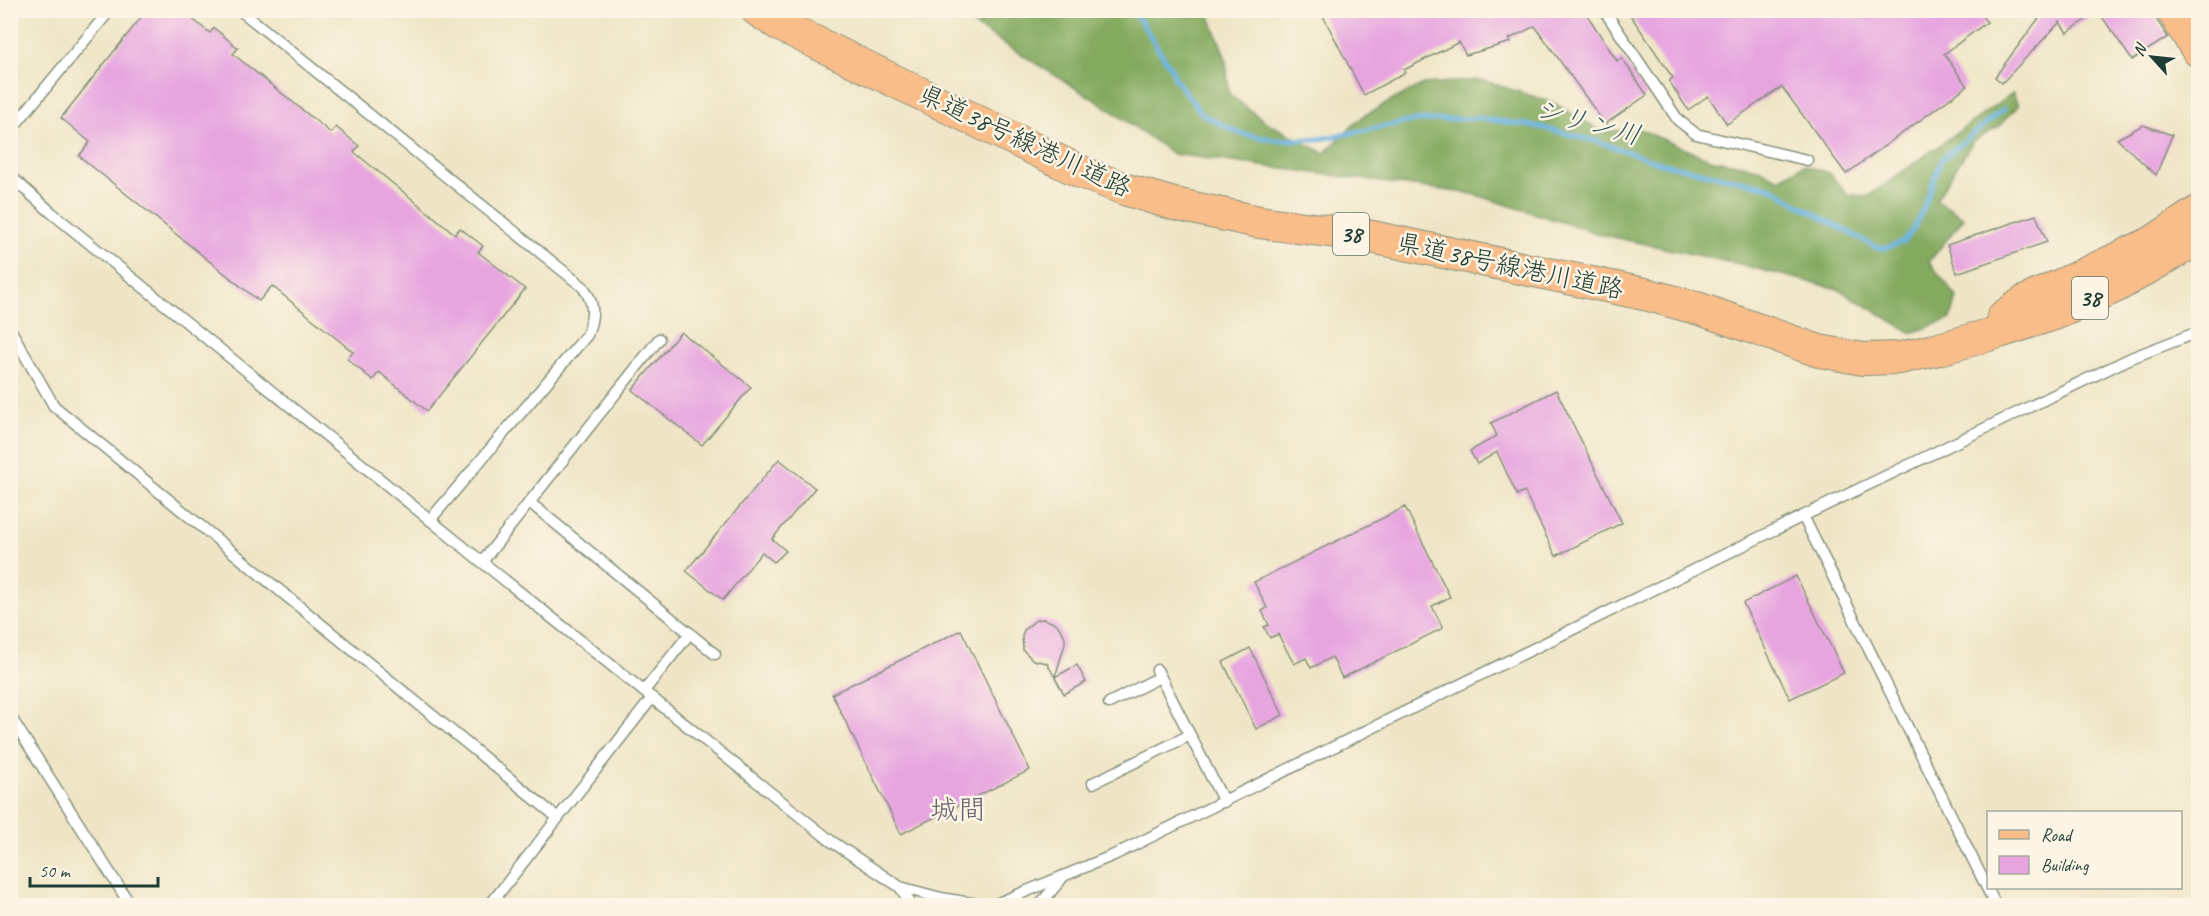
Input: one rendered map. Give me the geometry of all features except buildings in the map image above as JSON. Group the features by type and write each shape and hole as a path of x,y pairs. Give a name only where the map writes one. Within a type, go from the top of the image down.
{"highway":[{"path":"2173,10 2199,50"}],"main road":[{"name":"県道38号線港川道路","path":"757,10 780,25 1081,172 1127,190 1174,204 1259,222 1367,236 1594,283 1700,309 1839,356 1863,359 1900,358 2000,332 2057,313 2115,287 2199,239"},
{"name":"県道38号線港川道路","path":"1973,338 2024,302 2151,243 2199,212"}],"lane":[{"path":"10,132 110,10"},
{"path":"240,10 583,286 591,297 593,310 587,335 430,520"},
{"path":"1604,10 1678,120 1696,134 1807,160"},
{"path":"10,176 52,213 430,520 831,841 900,888 989,906 1114,855 1803,516 2131,358 2199,332"},
{"path":"10,329 54,406 558,818"},
{"path":"482,562 659,339"},
{"path":"529,502 715,654"},
{"path":"1803,516 1987,888"},
{"path":"489,906 558,818 648,695 690,633"},
{"path":"1109,703 1159,673 1224,802"},
{"path":"10,716 131,906"},
{"path":"1093,783 1190,735"},
{"path":"1039,906 1064,876"},
{"path":"900,888 912,906"},
{"path":"1988,889 1996,906"}],"green space":[{"path":"951,11 1208,11 1226,59 1229,94 1266,122 1324,153 1363,116 1423,84 1482,80 1554,103 1602,132 1639,129 1709,159 1758,168 1779,179 1804,165 1829,173 1847,194 1867,197 2013,93 2018,106 1998,127 1973,141 1936,200 1964,218 1929,262 1957,297 1951,319 1912,333 1838,289 1742,265 1599,234 1473,194 1173,154 1103,105"}],"waterway":[{"name":"シリン川","path":"1132,10 1172,70 1175,79 1203,115 1239,133 1275,140 1320,139 1412,121 1478,118 1540,127 1599,142 1660,163 1773,188 1797,204 1877,248 1886,248 1903,242 1914,228 1923,210 1942,159 2004,109"}],"district":[{"name":"城間","path":"958,809"}]}
